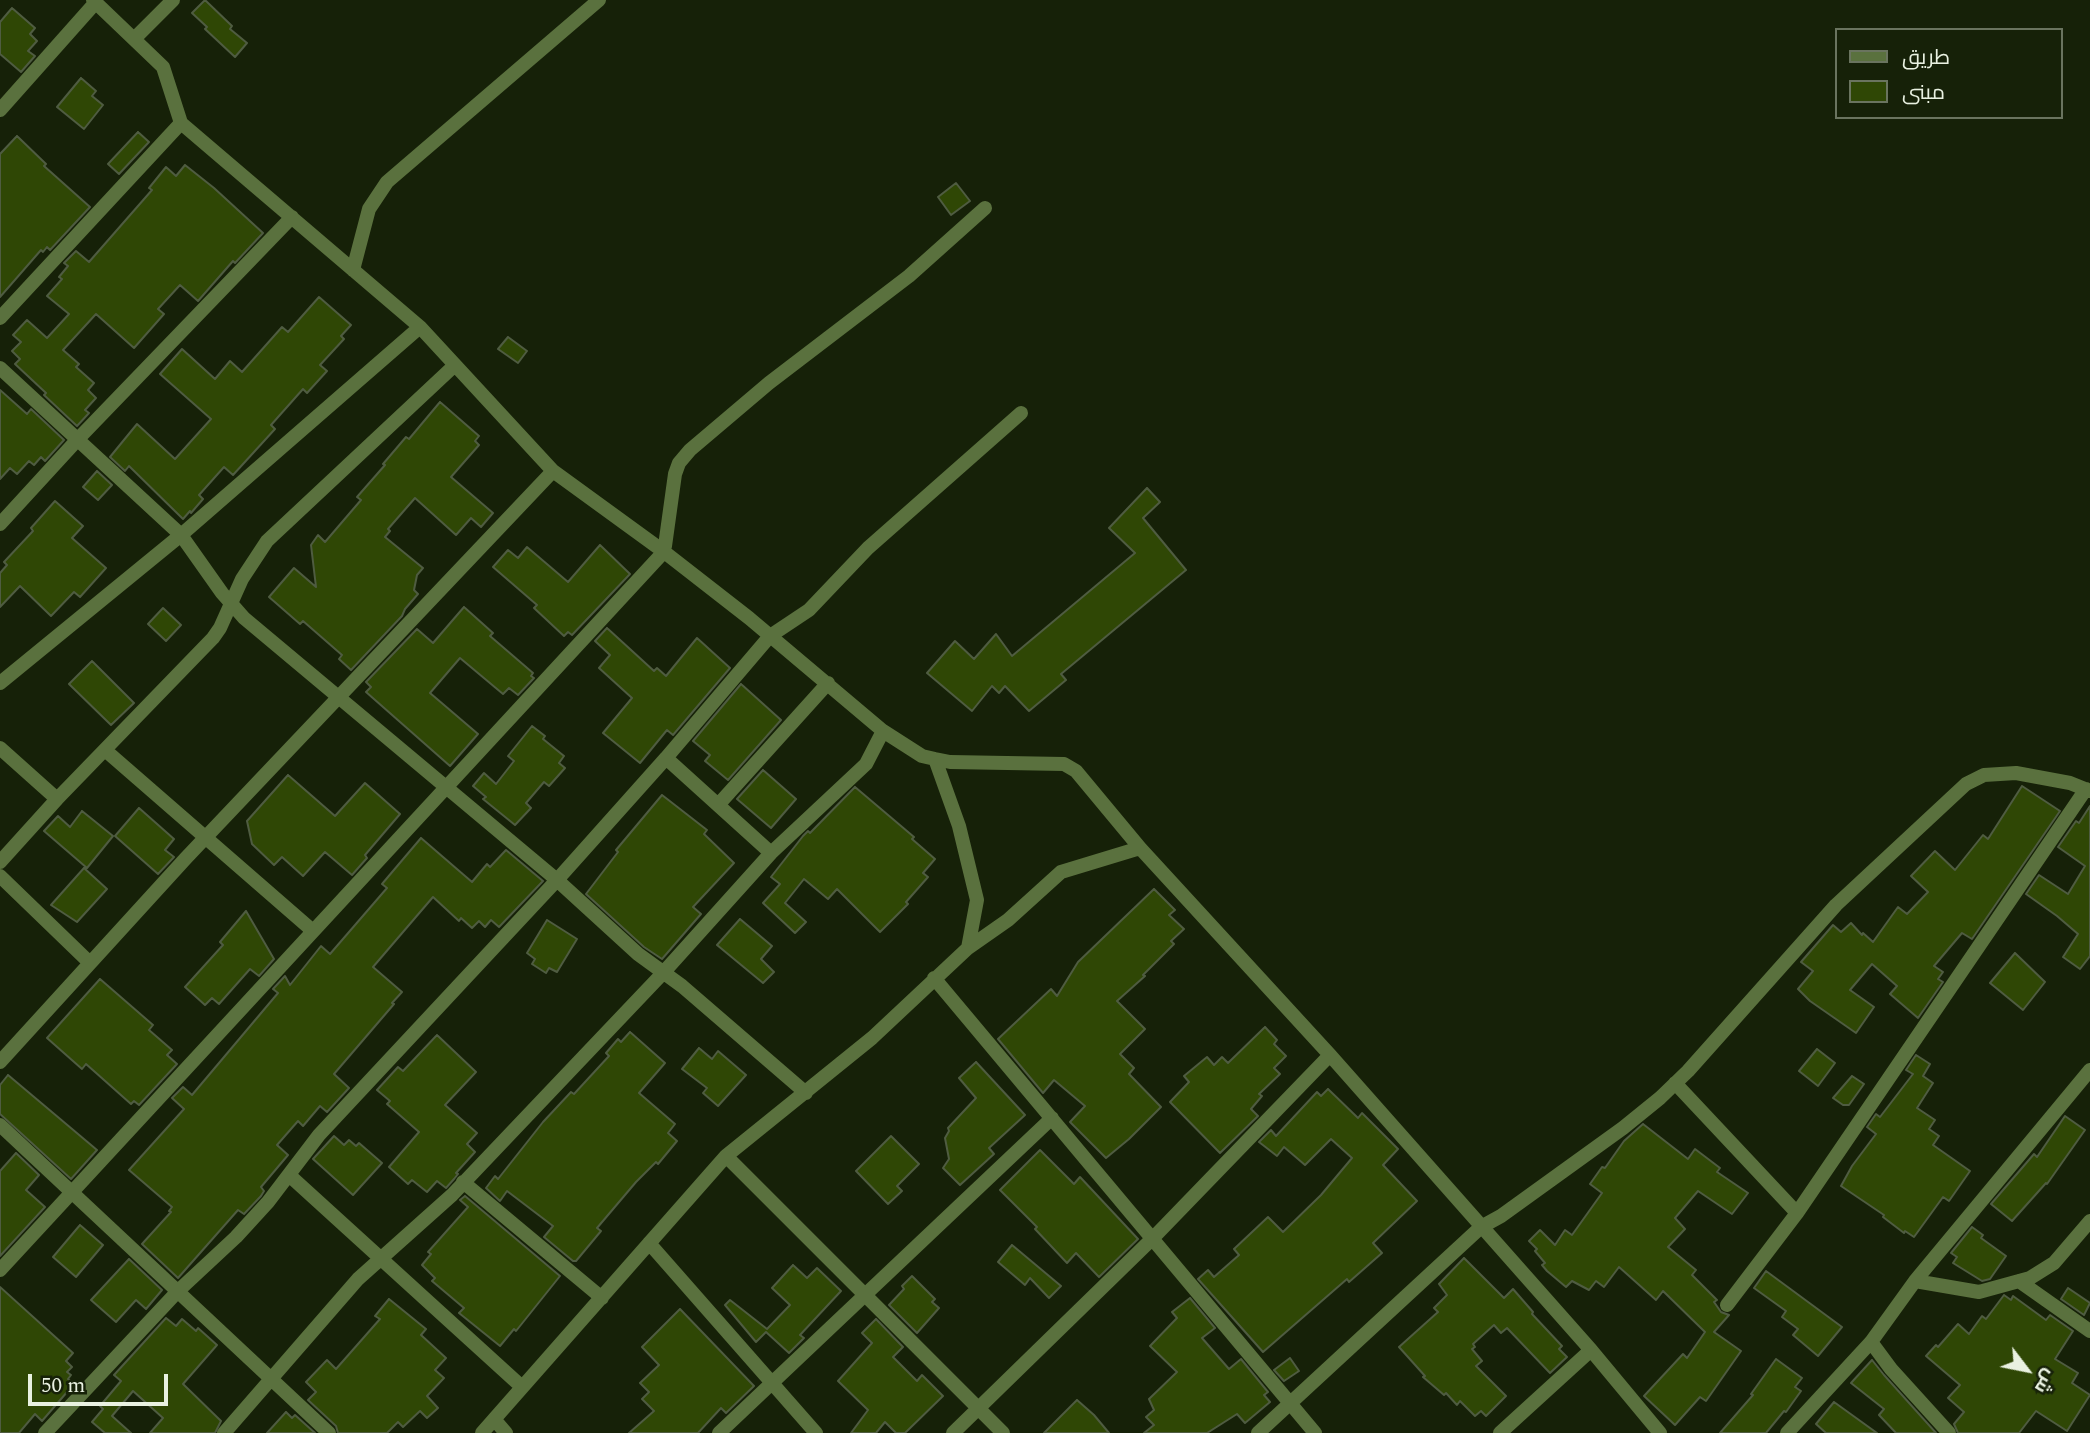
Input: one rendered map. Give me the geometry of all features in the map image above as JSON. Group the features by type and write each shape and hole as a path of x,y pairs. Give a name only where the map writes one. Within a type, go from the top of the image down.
{"street":[{"path":"134,39 173,0"},
{"path":"353,270 369,209 387,182 599,0"},
{"path":"0,110 95,1 163,66 181,123 420,327 553,471 663,551 828,683 883,731 922,756 935,759 950,762 1064,764 1076,771 1140,848 1330,1055 1591,1350 1660,1433"},
{"path":"0,318 181,123"},
{"path":"0,1270 663,551 673,484 684,456 769,383 909,276 985,208"},
{"path":"0,524 292,217"},
{"path":"0,683 181,535 420,327"},
{"path":"0,862 57,799 213,638 242,579 267,541 455,365"},
{"path":"0,368 181,535 244,618 447,787 638,954 806,1093"},
{"path":"45,1433 178,1290 236,1237 268,1202 319,1135 556,880 666,758 770,636 809,610 868,548 1021,413"},
{"path":"0,1062 206,836 553,471"},
{"path":"718,805 828,683"},
{"path":"224,1433 358,1279 452,1195 663,973 771,853 866,764 883,731"},
{"path":"0,748 57,799"},
{"path":"105,750 313,931"},
{"path":"666,758 771,853"},
{"path":"935,759 959,826 977,900 968,948"},
{"path":"1258,1433 1481,1227 1501,1216 1623,1128 1675,1083 1836,905 1966,784 1984,775 2016,773 2040,776 2088,790 1797,1213 1727,1305"},
{"path":"482,1433 726,1156 872,1038 968,948 1008,920 1061,872 1140,848"},
{"path":"0,876 90,963"},
{"path":"934,978 1315,1433"},
{"path":"953,1433 1153,1238 1330,1055"},
{"path":"1787,1433 1871,1342 1914,1281 2090,1070"},
{"path":"1675,1083 1797,1213"},
{"path":"719,1433 1052,1118"},
{"path":"0,1125 329,1433"},
{"path":"726,1156 1003,1433"},
{"path":"289,1175 522,1387"},
{"path":"463,1182 601,1298"},
{"path":"1914,1281 1979,1292 2019,1281 2054,1263 2090,1221"},
{"path":"649,1243 816,1433"},
{"path":"2019,1281 2090,1331"},
{"path":"1871,1342 1898,1378 1949,1433"},
{"path":"1500,1433 1591,1350"},
{"path":"495,1419 506,1433"}],"building":[{"path":"205,0 232,26 230,29 247,43 235,57 192,13"},
{"path":"12,8 35,28 30,34 37,41 28,51 35,56 21,72 0,54 0,22"},
{"path":"81,78 96,91 92,96 103,105 84,129 57,107"},
{"path":"138,132 149,142 119,174 108,164"},
{"path":"17,136 46,164 44,166 90,207 50,250 47,247 43,252 41,250 0,297 0,154"},
{"path":"185,165 263,233 235,263 233,261 198,301 180,285 158,309 164,314 134,348 96,314 63,350 79,364 76,367 94,383 88,390 96,398 85,410 89,413 77,426 15,364 20,359 12,351 21,342 13,335 27,320 47,338 69,314 47,296 62,279 59,277 68,266 64,263 76,251 89,262 152,190 149,188 166,167 176,176"},
{"path":"956,183 970,201 951,215 938,197"},
{"path":"319,297 351,325 341,336 344,339 320,365 327,371 307,393 303,389 271,425 275,429 233,475 224,467 199,495 203,499 191,513 190,511 183,519 129,466 125,471 110,457 137,424 175,459 211,419 160,374 182,349 215,379 230,361 242,372 282,327 288,332"},
{"path":"508,337 527,351 518,363 498,349"},
{"path":"0,390 27,414 31,409 64,440 45,461 41,457 34,465 29,461 17,474 10,468 0,479"},
{"path":"440,402 479,436 475,441 479,445 451,477 493,513 481,527 471,518 456,535 415,498 388,529 390,531 385,537 423,568 417,575 414,590 418,594 402,616 351,670 339,659 342,655 303,621 300,624 269,597 294,568 316,587 311,545 318,535 325,542 361,500 357,497 385,465 383,464 406,437 409,439"},
{"path":"97,471 112,485 98,500 83,487"},
{"path":"1147,488 1160,502 1143,518 1186,570 1061,674 1066,680 1029,711 1005,686 999,693 992,686 972,711 927,673 955,641 974,659 996,634 1012,656 1135,553 1109,528"},
{"path":"55,501 83,526 72,538 106,568 80,597 74,592 51,616 20,586 0,607 0,573 7,565 4,562 33,531 31,528"},
{"path":"600,545 630,574 572,635 568,632 564,636 534,608 537,605 493,567 508,550 518,558 527,547 568,582"},
{"path":"464,607 493,633 490,636 533,673 531,676 534,678 518,695 509,688 503,694 460,658 430,693 478,734 450,766 366,692 371,687 366,682 417,629 433,643"},
{"path":"163,608 181,625 166,641 148,624"},
{"path":"607,628 654,671 657,668 666,676 697,638 730,668 673,735 667,730 640,763 603,733 632,698 599,668 610,655 595,641"},
{"path":"92,661 134,703 111,725 69,684"},
{"path":"741,684 781,720 728,780 705,761 710,755 693,741"},
{"path":"532,726 564,756 559,763 565,768 549,786 544,782 526,803 531,808 515,825 483,799 486,797 473,786 484,773 496,784 514,761 508,756"},
{"path":"763,770 796,799 771,828 737,799"},
{"path":"288,775 335,816 365,783 400,814 365,855 367,858 352,875 325,852 303,876 282,857 274,865 252,844 247,821"},
{"path":"2022,786 2060,811 1972,939 1962,933 1934,966 1943,972 1938,979 1943,982 1918,1018 1890,994 1897,986 1872,964 1850,990 1874,1007 1856,1033 1810,1001 1798,989 1813,971 1801,962 1833,925 1841,932 1851,923 1873,942 1898,907 1907,914 1928,892 1911,876 1935,851 1955,870 1983,835 1988,839"},
{"path":"855,787 914,837 912,839 935,859 923,873 928,877 906,902 908,904 880,932 837,889 828,899 804,879 785,903 806,922 795,933 763,903 780,884 771,877 803,836 808,831 810,833"},
{"path":"662,795 707,830 704,834 734,863 693,907 701,914 662,959 644,947 586,894 618,852 616,850"},
{"path":"2090,806 2090,956 2080,969 2063,957 2078,934 2026,894 2039,875 2068,894 2085,866 2058,847"},
{"path":"139,808 174,839 165,850 174,857 158,874 115,836"},
{"path":"82,811 113,836 87,868 44,831 58,816 70,827"},
{"path":"421,838 472,882 487,864 490,867 506,850 543,881 499,927 491,920 485,927 479,921 472,928 461,918 459,921 433,897 373,967 402,992 334,1074 349,1088 327,1112 320,1106 303,1126 298,1121 277,1145 288,1155 261,1187 264,1191 261,1196 244,1214 238,1210 178,1278 142,1244 171,1212 169,1211 172,1207 129,1170 184,1109 172,1098 183,1087 192,1095 278,993 273,989 285,976 290,985 321,946 330,954 387,888 382,884"},
{"path":"84,868 107,889 77,922 51,905"},
{"path":"1154,889 1175,910 1169,915 1184,929 1171,941 1174,944 1143,975 1145,976 1117,1001 1145,1029 1120,1054 1134,1068 1129,1074 1161,1107 1106,1158 1070,1122 1085,1106 1054,1080 1043,1093 998,1039 1051,989 1057,996 1078,962"},
{"path":"246,911 274,959 259,976 250,969 219,1004 212,998 205,1005 185,987 223,945 220,942"},
{"path":"740,919 772,946 761,959 774,972 763,983 717,945"},
{"path":"547,920 577,939 557,972 549,968 546,973 532,964 535,959 527,953"},
{"path":"2015,953 2045,982 2023,1010 1990,983"},
{"path":"100,979 153,1025 149,1030 172,1050 167,1055 177,1064 139,1105 134,1101 131,1104 86,1064 82,1069 47,1038"},
{"path":"1265,1027 1277,1040 1274,1044 1286,1056 1274,1068 1280,1074 1259,1094 1262,1096 1251,1109 1258,1116 1220,1153 1170,1102 1189,1082 1184,1076 1207,1057 1214,1065 1222,1057 1228,1063"},
{"path":"630,1032 665,1063 639,1093 675,1124 668,1133 677,1141 658,1164 656,1162 636,1182 597,1228 601,1231 576,1261 573,1261 544,1237 553,1226 507,1191 500,1201 486,1188 495,1176 498,1179 543,1122 571,1092 574,1094 609,1056 606,1053 618,1039 621,1042"},
{"path":"437,1035 476,1072 445,1105 477,1133 467,1144 475,1152 456,1173 458,1174 454,1179 446,1188 437,1181 427,1192 412,1180 408,1184 389,1167 419,1132 387,1104 390,1101 377,1090 398,1067 403,1071"},
{"path":"699,1048 712,1059 718,1051 746,1075 718,1106 703,1093 707,1088 682,1069"},
{"path":"1817,1049 1835,1063 1818,1086 1799,1071"},
{"path":"1916,1055 1930,1064 1923,1076 1933,1083 1917,1108 1935,1120 1929,1129 1939,1136 1933,1145 1970,1171 1949,1201 1943,1197 1914,1237 1905,1231 1904,1233 1883,1217 1884,1215 1841,1186 1876,1134 1867,1127 1876,1114 1880,1117 1913,1074 1906,1070"},
{"path":"976,1062 1025,1115 989,1148 994,1154 960,1185 943,1168 949,1159 945,1138 948,1128 976,1098 959,1078"},
{"path":"8,1075 97,1150 71,1179 0,1114 0,1085"},
{"path":"1852,1076 1864,1084 1849,1105 1843,1105 1833,1098"},
{"path":"1328,1089 1358,1118 1362,1113 1398,1149 1383,1165 1417,1201 1373,1243 1382,1253 1349,1282 1347,1279 1263,1352 1198,1279 1208,1270 1214,1277 1239,1255 1234,1249 1268,1217 1283,1232 1321,1195 1352,1158 1331,1139 1305,1165 1284,1147 1277,1156 1259,1142 1271,1130 1276,1136 1317,1092 1321,1096"},
{"path":"2065,1116 2085,1130 2047,1184 2012,1221 1991,1204 2034,1154 2037,1157"},
{"path":"1643,1124 1688,1159 1695,1149 1720,1168 1717,1172 1748,1193 1732,1214 1698,1191 1675,1218 1685,1229 1668,1247 1696,1270 1692,1275 1717,1300 1714,1302 1721,1312 1729,1315 1714,1332 1741,1351 1706,1401 1700,1397 1675,1425 1644,1396 1683,1354 1687,1358 1705,1332 1663,1291 1656,1300 1619,1267 1604,1287 1596,1281 1589,1290 1572,1281 1566,1287 1542,1265 1545,1263 1529,1241 1540,1230 1555,1245 1565,1230 1572,1235 1602,1193 1590,1184 1624,1141"},
{"path":"334,1136 344,1145 349,1140 356,1146 359,1143 382,1163 353,1195 313,1159"},
{"path":"891,1136 919,1164 897,1186 902,1191 888,1204 856,1171"},
{"path":"1040,1150 1074,1184 1080,1177 1138,1239 1099,1277 1076,1253 1067,1263 1035,1229 1037,1227 1000,1190"},
{"path":"16,1153 39,1175 26,1190 45,1207 0,1256 0,1171"},
{"path":"465,1196 560,1276 516,1331 514,1329 500,1346 459,1313 464,1308 432,1281 435,1278 422,1265 431,1254 428,1252 468,1207 460,1200"},
{"path":"80,1225 103,1245 76,1277 53,1257"},
{"path":"1972,1227 1983,1235 1981,1238 2006,1256 1990,1279 1982,1281 1953,1263 1957,1257 1951,1253"},
{"path":"1012,1245 1061,1286 1049,1298 1030,1278 1025,1285 998,1262"},
{"path":"1464,1258 1504,1298 1513,1289 1562,1346 1559,1349 1567,1357 1550,1373 1507,1328 1501,1333 1494,1325 1473,1344 1475,1347 1472,1349 1482,1361 1476,1366 1506,1396 1486,1416 1481,1411 1475,1416 1460,1401 1457,1405 1446,1393 1444,1395 1423,1377 1425,1376 1399,1347 1438,1312 1434,1308 1447,1295 1439,1284"},
{"path":"129,1259 162,1290 146,1309 136,1300 116,1322 91,1300"},
{"path":"793,1265 807,1278 817,1268 841,1291 800,1335 804,1338 789,1353 766,1332 756,1342 725,1305 730,1300 767,1329 790,1305 772,1288"},
{"path":"1766,1271 1842,1327 1818,1356 1793,1335 1798,1329 1782,1317 1786,1311 1754,1288"},
{"path":"912,1276 935,1299 932,1302 939,1308 917,1333 889,1305"},
{"path":"0,1287 73,1353 66,1361 72,1367 67,1372 71,1375 68,1379 74,1384 42,1421 35,1414 19,1433 0,1433"},
{"path":"2068,1288 2090,1303 2084,1315 2061,1299"},
{"path":"2004,1295 2011,1300 2013,1296 2046,1320 2050,1315 2073,1331 2055,1359 2078,1373 2072,1383 2090,1395 2067,1431 2036,1411 2019,1433 1958,1433 1954,1424 1964,1412 1948,1398 1960,1385 1926,1356 1936,1345 1938,1347 1958,1324 1969,1334 1982,1316 1986,1319"},
{"path":"1190,1298 1215,1328 1202,1338 1229,1369 1241,1359 1268,1392 1264,1395 1270,1402 1245,1423 1237,1414 1207,1433 1144,1433 1154,1425 1146,1417 1154,1410 1149,1399 1177,1372 1150,1346 1177,1318 1172,1312"},
{"path":"389,1299 426,1329 421,1335 446,1358 435,1370 444,1378 427,1396 438,1408 427,1418 420,1411 403,1427 398,1422 387,1433 338,1433 336,1426 308,1400 316,1392 306,1382 327,1360 336,1369 380,1319 375,1316"},
{"path":"680,1309 754,1386 726,1413 721,1408 698,1433 629,1433 654,1411 642,1399 649,1392 640,1383 659,1365 642,1347"},
{"path":"166,1318 176,1326 182,1319 196,1331 198,1328 217,1345 183,1384 221,1421 215,1433 150,1433 163,1418 133,1391 112,1416 131,1433 105,1433 92,1422 103,1409 100,1406 121,1381 114,1375"},
{"path":"876,1319 903,1347 893,1357 917,1381 922,1375 943,1396 905,1433 896,1433 885,1422 876,1433 851,1433 868,1410 838,1381 872,1343 862,1333"},
{"path":"1290,1358 1299,1371 1284,1381 1274,1370"},
{"path":"1776,1359 1802,1378 1795,1387 1801,1391 1786,1412 1784,1411 1766,1433 1720,1433 1753,1395 1751,1394"},
{"path":"1872,1360 1936,1433 1896,1433 1879,1415 1884,1409 1851,1383"},
{"path":"1077,1400 1109,1433 1044,1433"},
{"path":"1834,1402 1877,1433 1826,1433 1816,1424"},
{"path":"286,1412 292,1418 295,1415 315,1433 267,1433"}]}
